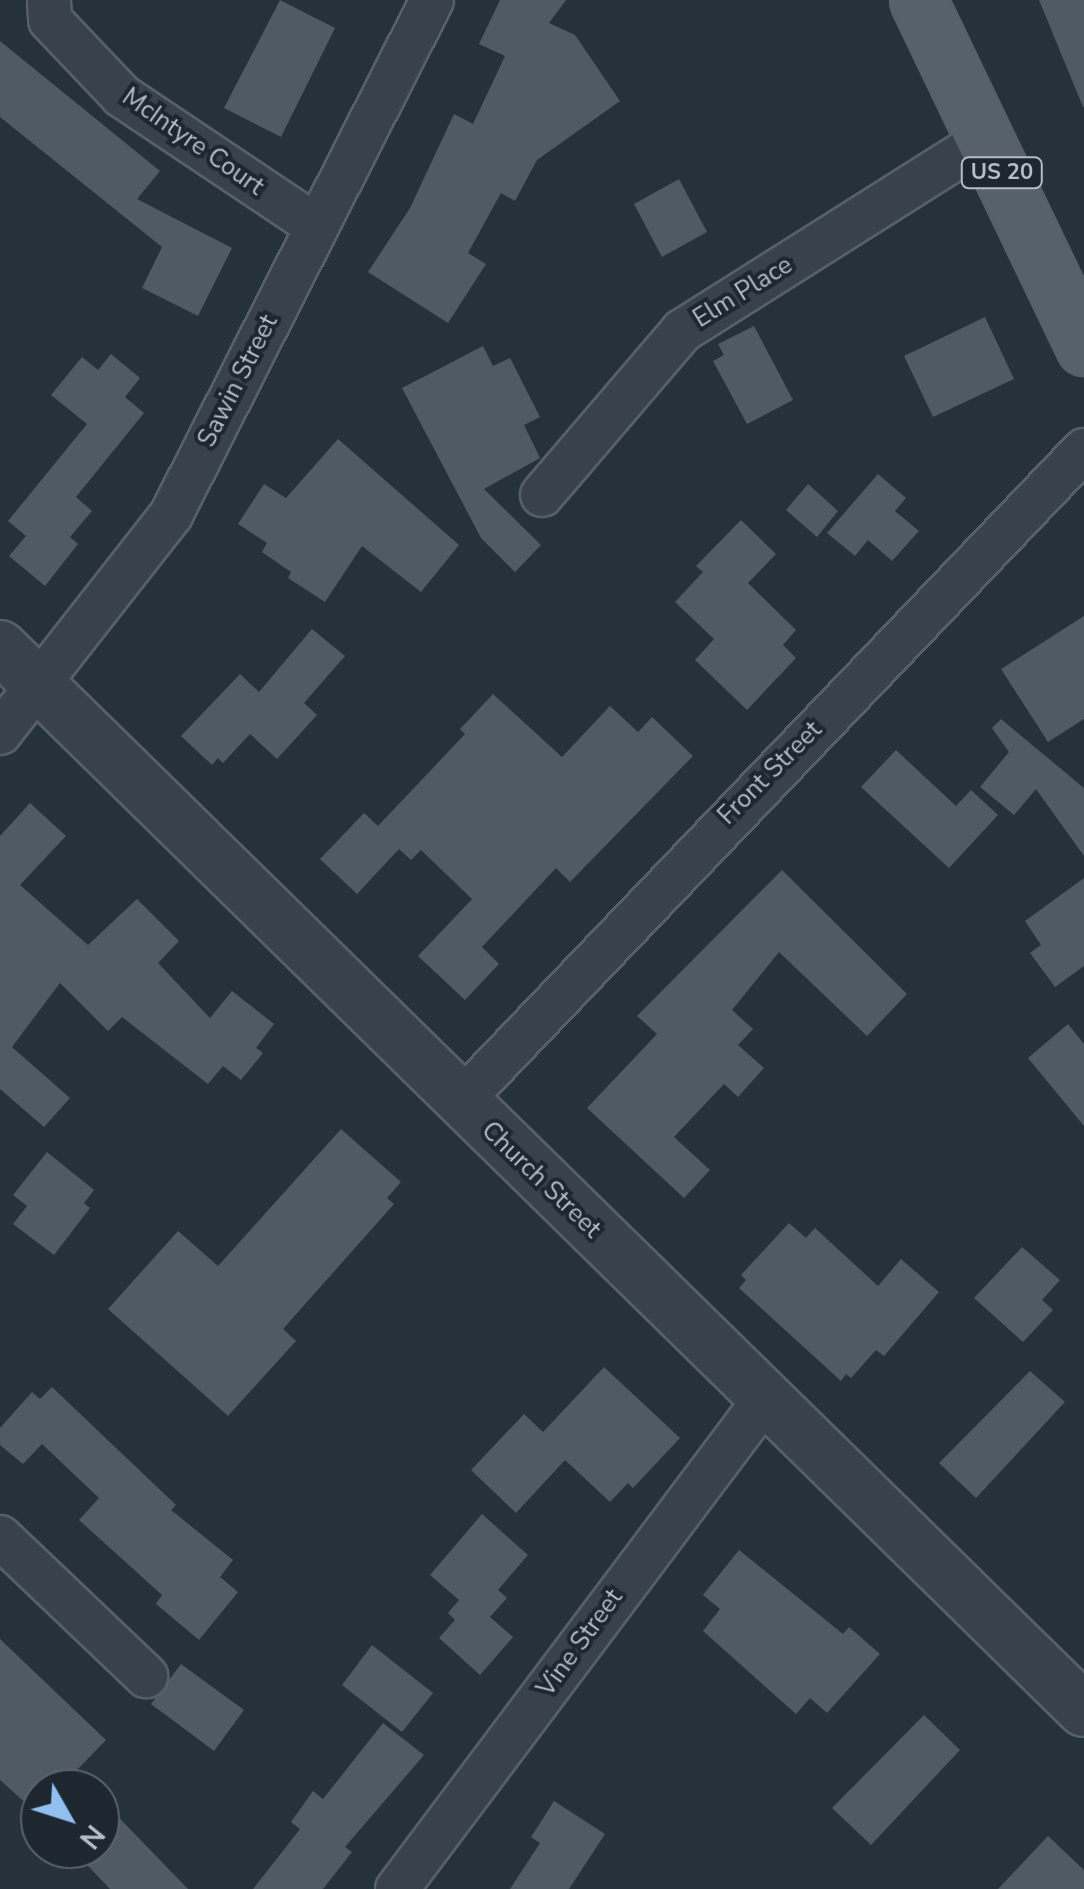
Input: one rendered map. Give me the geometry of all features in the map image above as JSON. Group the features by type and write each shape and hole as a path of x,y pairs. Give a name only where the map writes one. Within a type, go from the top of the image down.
{"main road":[{"name":"US 20","path":"918,0 1084,347"}],"street":[{"name":"McIntyre Court","path":"49,0 50,20 122,96 316,226"},
{"name":"Sawin Street","path":"0,733 172,515 432,0"},
{"name":"Elm Place","path":"542,495 682,331 986,139"},
{"name":"Front Street","path":"460,1101 1084,450"},
{"name":"Church Street","path":"0,647 1084,1710"},
{"name":"Vine Street","path":"397,1889 765,1399"},
{"path":"0,1537 146,1676"}],"building":[{"path":"280,0 335,28 281,137 224,108"},
{"path":"500,0 566,0 549,23 575,35 620,101 537,160 515,201 501,193 468,253 486,264 448,323 368,272 410,208 454,114 473,124 505,56 479,44"},
{"path":"1039,0 1084,0 1084,107 1083,107"},
{"path":"0,41 160,171 137,199 232,248 198,316 142,288 162,247 0,117"},
{"path":"679,179 707,232 662,257 634,204"},
{"path":"985,317 1014,379 933,417 904,356"},
{"path":"754,326 793,400 747,424 713,361 724,355 718,344"},
{"path":"483,346 493,366 510,358 540,417 524,425 540,458 484,489 541,545 515,572 481,538 402,388"},
{"path":"111,354 140,378 125,397 144,413 76,497 92,511 70,537 78,544 45,586 9,556 26,536 8,521 87,424 51,395 82,357 98,370"},
{"path":"338,439 459,545 421,592 362,546 325,602 288,578 291,572 262,552 267,543 238,524 264,484 286,498"},
{"path":"878,474 906,498 895,511 919,531 892,561 868,540 855,556 827,533"},
{"path":"808,484 838,511 817,537 786,510"},
{"path":"741,520 776,554 748,583 796,630 783,645 796,658 747,710 695,660 714,639 675,602 703,572 696,566"},
{"path":"1084,616 1084,719 1048,742 1001,669"},
{"path":"312,629 345,656 304,703 317,715 277,759 250,734 223,763 218,758 212,765 181,736 240,674 259,692"},
{"path":"493,694 562,757 610,706 638,732 652,717 693,756 570,882 556,868 482,947 499,964 465,1000 418,956 472,899 421,850 411,860 399,849 357,894 320,859 364,813 378,826 465,734 460,729"},
{"path":"1001,719 1084,788 1084,856 1036,789 1014,815 980,787 1009,752 992,728"},
{"path":"896,750 956,806 971,790 998,815 949,868 861,787"},
{"path":"30,803 66,836 20,885 88,945 137,899 179,941 158,963 210,1018 232,991 274,1024 256,1048 263,1053 241,1080 223,1066 208,1084 122,1017 108,1031 60,983 12,1047 70,1098 44,1127 0,1089 0,836"},
{"path":"782,870 907,994 867,1036 779,952 732,1010 753,1029 738,1045 764,1068 738,1097 724,1084 674,1137 710,1170 684,1198 587,1108 657,1034 637,1016"},
{"path":"1084,878 1084,966 1055,987 1030,953 1041,945 1025,921"},
{"path":"1068,1024 1084,1044 1084,1126 1028,1058"},
{"path":"341,1129 401,1182 387,1198 394,1204 283,1329 296,1341 228,1416 108,1309 178,1231 218,1266"},
{"path":"47,1152 94,1190 84,1203 90,1208 54,1255 13,1224 27,1206 13,1195"},
{"path":"789,1223 806,1238 815,1228 878,1286 901,1259 939,1292 884,1356 876,1350 851,1378 846,1374 841,1381 739,1288 746,1280 741,1275"},
{"path":"1022,1247 1060,1280 1042,1300 1053,1310 1023,1342 974,1298"},
{"path":"604,1367 680,1438 633,1488 628,1483 610,1502 565,1460 516,1513 471,1470 524,1414 543,1432"},
{"path":"1030,1371 1065,1402 976,1498 939,1463"},
{"path":"52,1387 176,1505 171,1510 233,1560 220,1577 238,1592 199,1640 156,1604 162,1595 79,1520 99,1498 42,1444 23,1464 0,1445 0,1428 32,1392 40,1399"},
{"path":"482,1514 528,1555 498,1590 507,1598 490,1617 513,1637 480,1675 439,1638 455,1620 448,1613 459,1600 430,1575"},
{"path":"739,1550 843,1634 849,1627 880,1654 827,1713 810,1698 796,1714 703,1631 720,1609 703,1595"},
{"path":"0,1639 106,1740 78,1769 20,1769 20,1798 0,1780"},
{"path":"372,1645 433,1693 402,1732 342,1685"},
{"path":"181,1664 244,1710 214,1751 151,1704"},
{"path":"924,1715 960,1750 871,1845 832,1808"},
{"path":"383,1723 424,1755 345,1847 352,1852 323,1889 253,1889 300,1829 291,1822 313,1791 323,1799"},
{"path":"554,1801 605,1834 569,1889 510,1889 540,1843 531,1837"},
{"path":"120,1819 188,1889 110,1889 91,1869 120,1869"},
{"path":"1048,1836 1084,1870 1084,1889 998,1889"}]}
